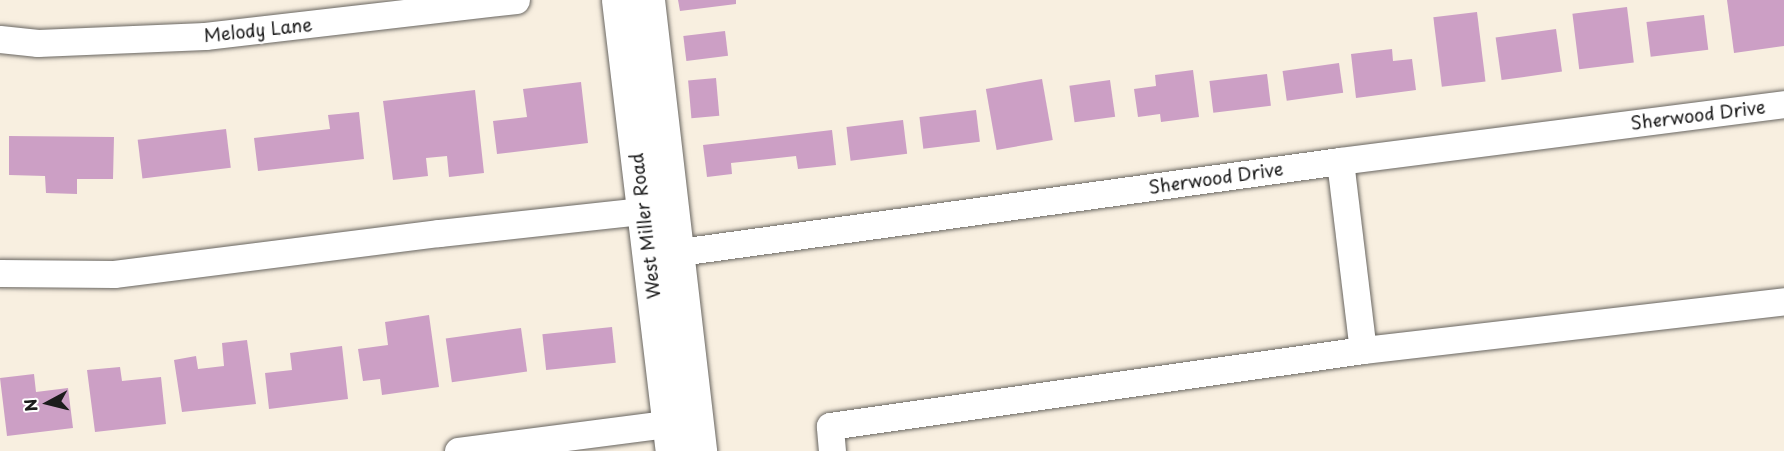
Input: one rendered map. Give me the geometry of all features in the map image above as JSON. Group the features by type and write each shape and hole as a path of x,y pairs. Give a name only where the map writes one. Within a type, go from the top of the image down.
{"main road":[{"name":"West Miller Road","path":"618,0 643,211 662,254"},
{"name":"West Miller Road","path":"648,0 662,254 684,436"}],"street":[{"name":"Melody Lane","path":"0,39 38,43 205,36 516,0"},
{"name":"Sherwood Drive","path":"662,254 1340,161 1784,105"},
{"path":"1340,161 1363,350"},
{"path":"0,273 114,274 427,234 643,211"},
{"path":"832,451 830,426 1363,350 1784,301"},
{"path":"458,451 684,436"}],"building":[{"path":"678,0 736,0 736,4 680,11"},
{"path":"1727,0 1784,0 1784,46 1734,53"},
{"path":"1627,7 1634,63 1579,69 1572,14"},
{"path":"1477,12 1486,81 1442,87 1433,17"},
{"path":"1704,15 1708,50 1651,57 1646,22"},
{"path":"1556,29 1562,72 1502,80 1496,37"},
{"path":"725,31 728,56 686,61 683,36"},
{"path":"1392,49 1393,61 1412,59 1416,90 1356,98 1351,54"},
{"path":"1339,63 1343,93 1287,101 1283,71"},
{"path":"1193,70 1199,117 1161,122 1160,114 1138,117 1134,89 1156,86 1155,75"},
{"path":"1267,74 1271,106 1213,113 1209,81"},
{"path":"716,78 719,116 691,118 688,80"},
{"path":"1042,79 1053,140 997,150 986,89"},
{"path":"1110,80 1115,117 1075,122 1069,86"},
{"path":"581,82 588,143 497,154 493,121 527,117 523,89"},
{"path":"475,90 484,173 449,177 447,156 426,158 428,176 393,180 383,101"},
{"path":"976,110 980,142 923,149 919,117"},
{"path":"359,112 364,159 258,171 254,138 330,129 328,115"},
{"path":"903,120 907,154 851,161 846,127"},
{"path":"226,129 231,168 142,179 138,140"},
{"path":"832,130 836,165 798,169 796,156 731,163 732,174 707,177 703,145"},
{"path":"9,136 114,137 113,179 77,179 77,194 46,193 45,176 9,175"},
{"path":"429,315 439,387 382,395 380,379 363,381 358,349 388,345 385,322"},
{"path":"612,327 616,363 546,370 542,334"},
{"path":"521,328 527,372 452,382 446,339"},
{"path":"247,340 256,404 182,412 174,360 196,356 198,369 224,366 222,343"},
{"path":"342,346 348,399 269,409 265,373 292,370 290,353"},
{"path":"120,367 122,381 161,377 166,424 95,432 87,370"},
{"path":"34,374 36,392 68,388 73,428 7,436 0,378"}]}
